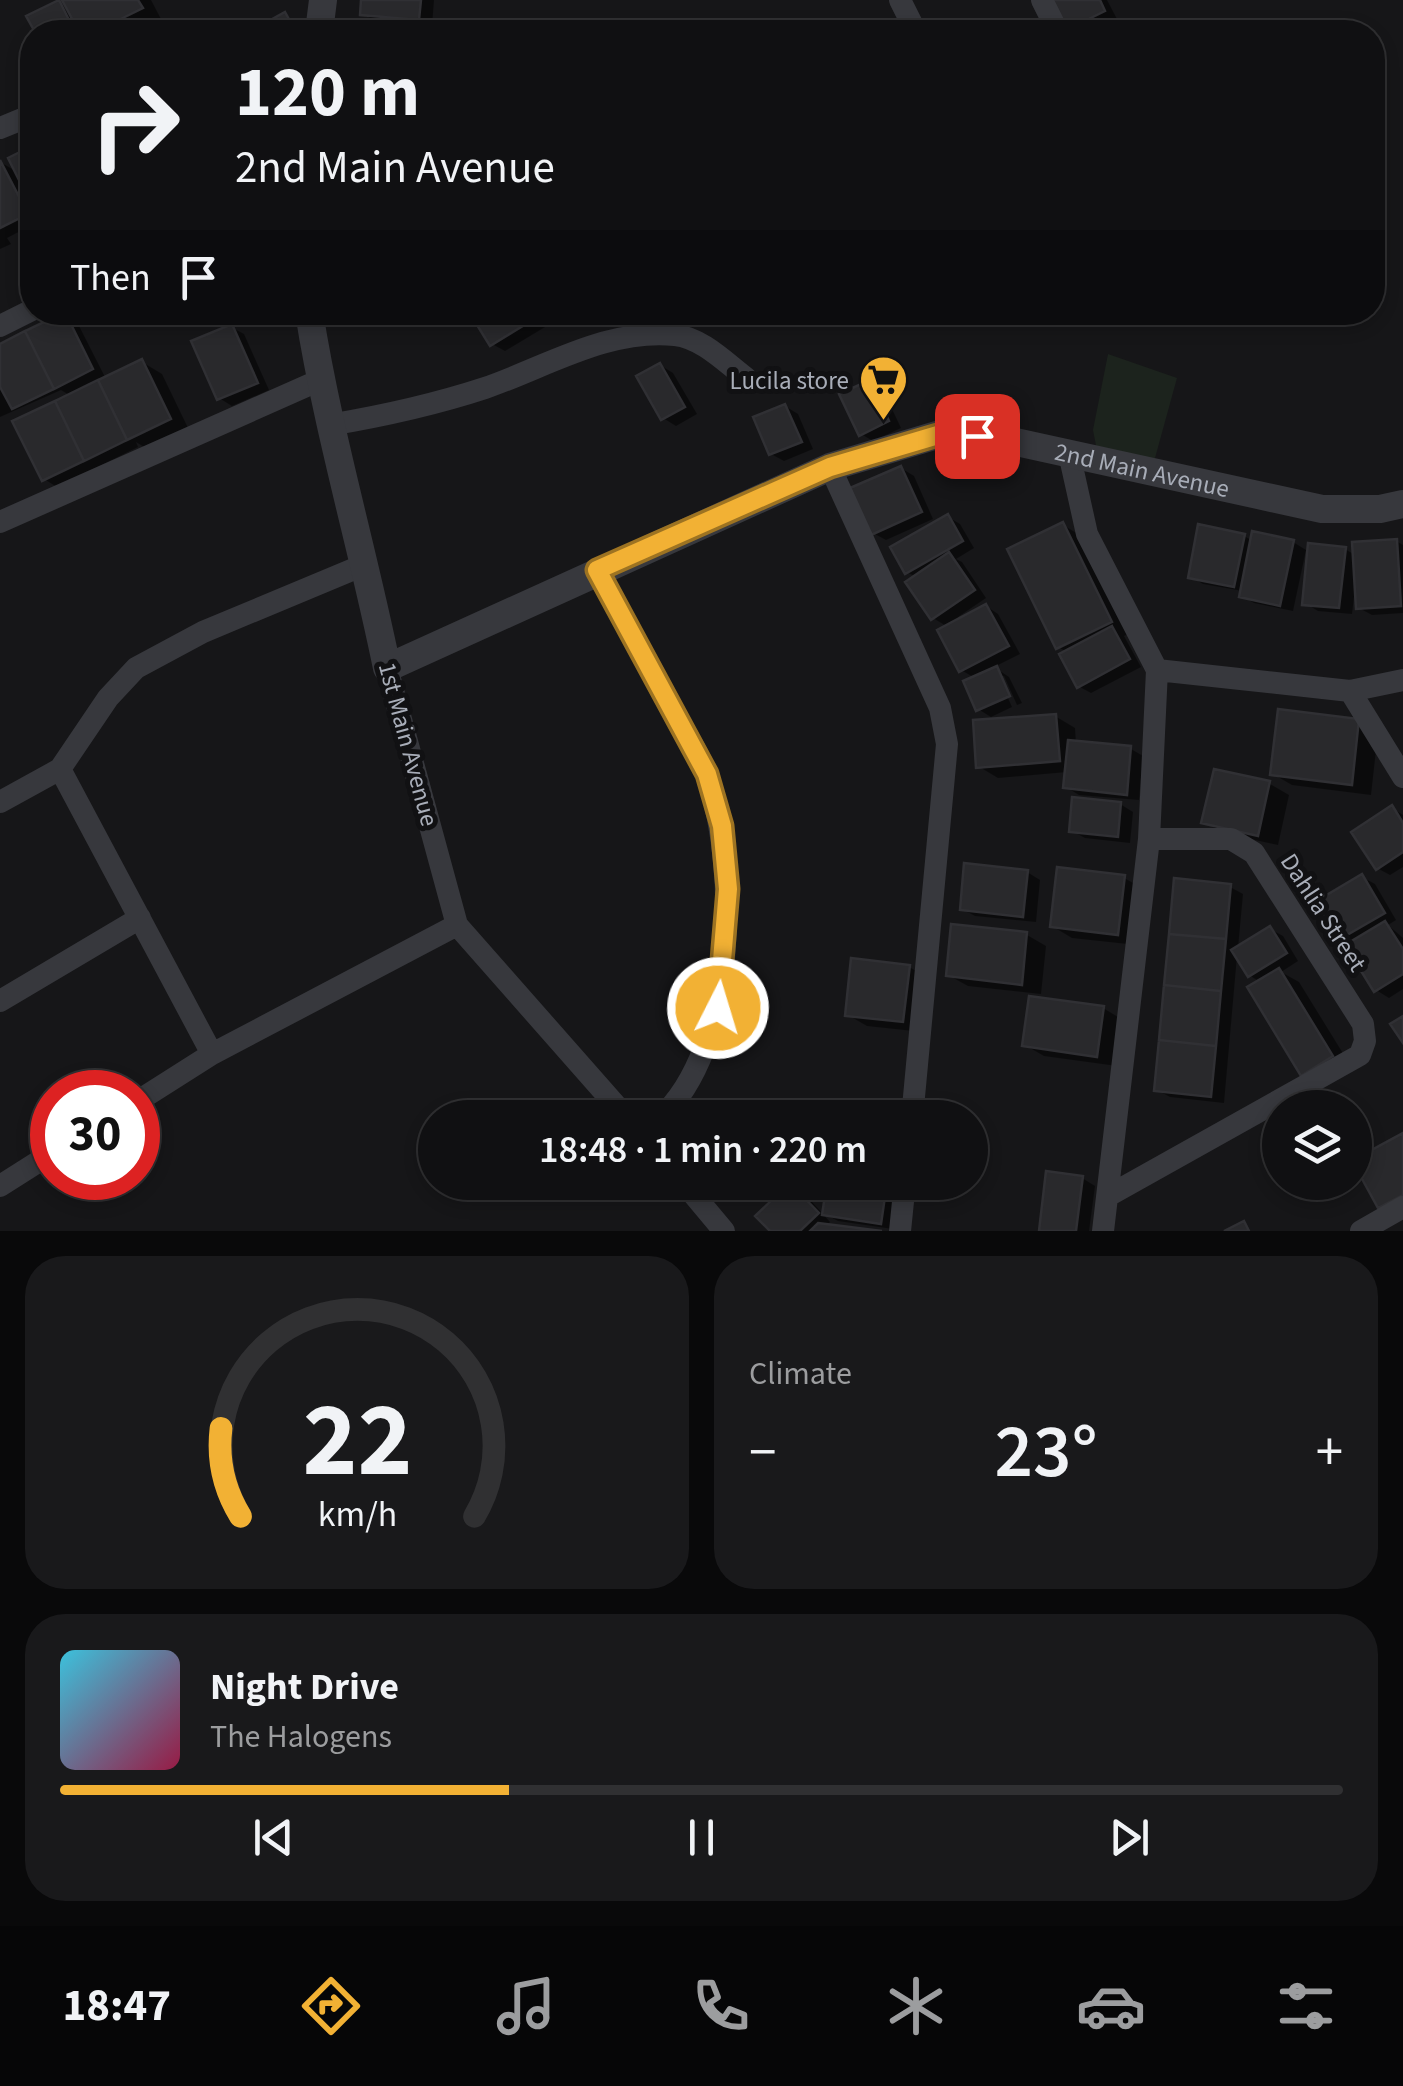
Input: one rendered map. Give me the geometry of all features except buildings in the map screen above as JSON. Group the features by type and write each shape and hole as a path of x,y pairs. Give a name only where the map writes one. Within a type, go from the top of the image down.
{"street":[{"name":"1st Main Avenue","path":"311,325 329,425 366,564 387,668 457,925 611,1100"},
{"path":"329,425 422,408 617,337 676,335 698,341 746,378"},
{"path":"0,522 320,380"},
{"name":"2nd Main Avenue","path":"387,668 830,467 948,432 1070,453 1322,509 1380,509 1403,504"},
{"path":"1070,453 1087,534 1157,670 1149,839 1103,1231"},
{"path":"830,467 940,708 947,744 914,1100"},
{"path":"0,802 60,769 108,698 136,668 202,632 366,564"},
{"path":"597,570 707,774 722,826 728,889 718,1008 695,1074 679,1100"},
{"path":"1157,670 1350,691 1403,680"},
{"path":"1350,691 1403,777"},
{"path":"60,769 212,1054"},
{"name":"Dahlia Street","path":"1108,1196 1360,1054 1365,1041 1363,1024 1244,844 1232,839 1149,839"},
{"path":"0,1001 140,918"},
{"path":"160,1086 212,1054 457,925"},
{"path":"0,1186 30,1167"},
{"path":"698,1200 724,1231"},
{"path":"900,1231 903,1200"},
{"path":"1361,1231 1403,1208"}],"shaded area":[{"path":"1108,354 1177,378 1152,469 1098,456 1093,430"}],"place":[{"name":"Lucila store","path":"884,422"}],"route":[{"path":"718,1008 728,889 722,826 707,774 597,570 830,467 948,432 977,436"}]}
